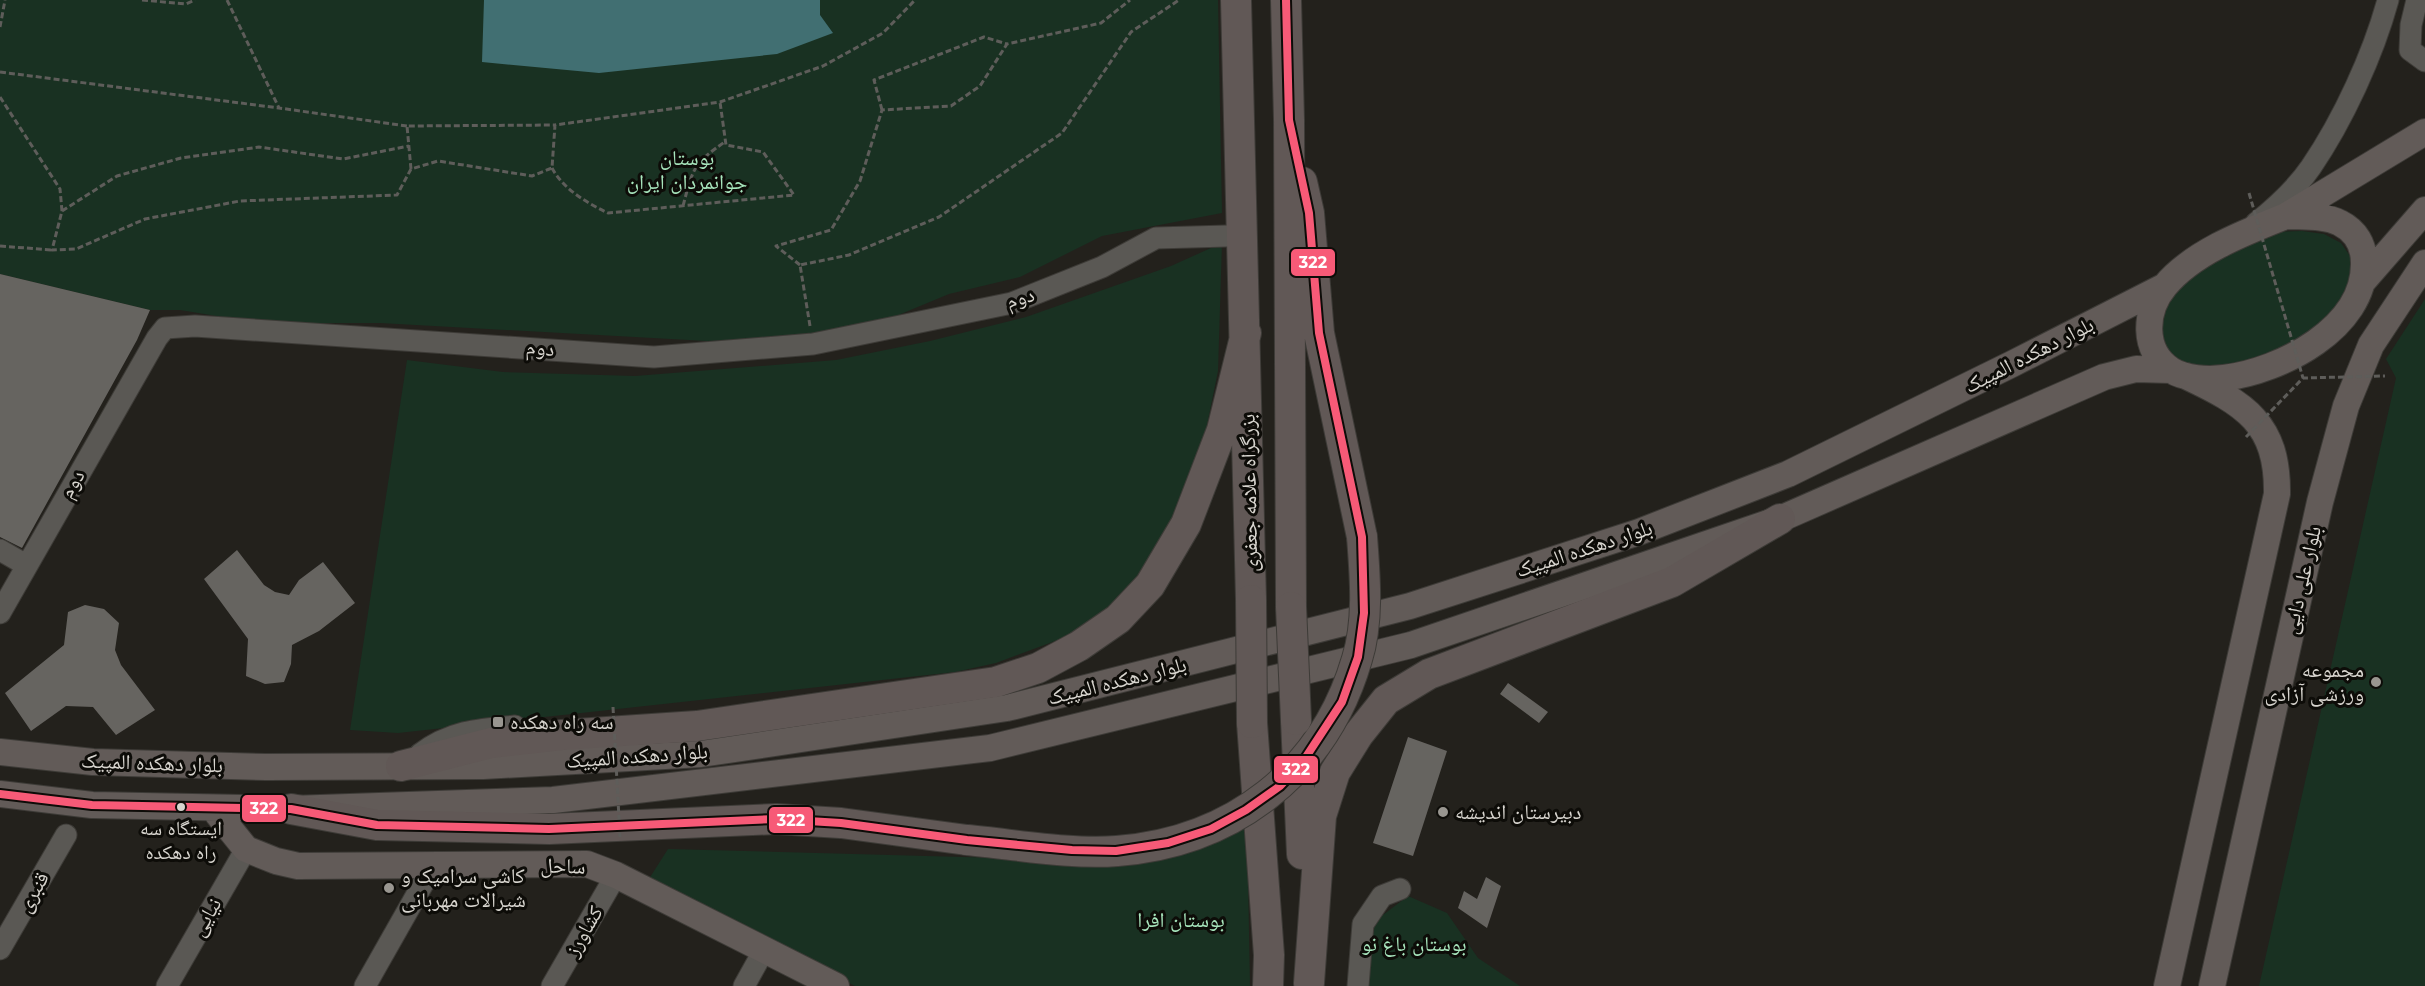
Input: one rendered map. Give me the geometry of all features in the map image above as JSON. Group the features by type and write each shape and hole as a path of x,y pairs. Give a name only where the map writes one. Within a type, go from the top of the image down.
{"highway":[{"name":"بزرگراه علامه جعفری","path":"1236,0 1252,723 1269,955 1268,986"},
{"name":"بزرگراه علامه جعفری","path":"1286,0 1291,607 1309,985"},
{"path":"291,809 377,825 492,828 549,829 776,819 841,823 967,840 1072,850 1116,851 1168,843 1211,829 1246,810 1280,786 1302,763 1342,702 1358,657 1364,613 1362,537 1318,333 1309,213 1288,120"},
{"path":"404,765 491,743 562,735 697,726 996,682 1038,668 1079,646 1118,619 1150,585 1186,524 1222,430 1245,333"},
{"path":"1309,985 1321,816 1335,772 1358,735 1386,700 1429,674 1672,582 1780,519"}],"main road":[{"path":"2425,132 2286,216 2246,232 2213,249 2165,286 2154,302 2149,316 2151,346 2158,358 2179,373 2219,378 2258,371 2289,358 2337,325 2350,309 2364,280 2425,210"},
{"path":"2286,216 2325,218 2340,222 2357,237 2364,251 2364,280"},
{"name":"بلوار علی دایی","path":"2212,986 2320,502 2346,406 2371,345 2425,263"},
{"name":"بلوار دهکده المپیک","path":"0,752 93,762 266,767 483,766 701,754 1007,708 1410,606 1639,532 1788,474 2165,286"},
{"name":"بلوار دهکده المپیک","path":"0,794 92,805 291,809 553,800 990,748 1411,645 1780,519 2104,377 2136,369 2179,373"},
{"name":"بلوار علی دایی","path":"2167,986 2277,494 2277,470 2270,442 2247,410 2222,393 2179,373"},
{"name":"ساحل","path":"213,808 246,849 276,861 298,866 587,864 616,875 836,986"}],"street":[{"path":"2246,232 2280,204 2310,168 2340,117 2374,44 2388,0"},
{"path":"2418,0 2411,25 2410,50 2425,61"},
{"name":"دوم","path":"0,613 26,564 157,338 165,328 195,326 654,357 813,344 1012,303 1102,267 1156,238 1227,236"},
{"path":"0,550 26,564"},
{"name":"قنبری","path":"0,949 66,835"},
{"name":"نیایی","path":"167,986 246,849"},
{"path":"365,986 433,866"},
{"name":"کشاورز","path":"552,986 616,875"},
{"path":"1358,986 1363,924 1382,896 1400,889"},
{"path":"744,986 764,950"}],"path":[{"path":"0,27 5,0"},
{"path":"142,0 186,4 195,0"},
{"path":"227,0 279,108"},
{"path":"0,72 407,126 555,125 712,105 823,66 883,33 915,0"},
{"path":"813,344 800,266 776,246 831,230 860,181 882,110 874,80 984,36 1007,44 1101,23 1130,0"},
{"path":"800,266 849,255 939,217 1062,133 1131,32 1179,0"},
{"path":"882,110 951,106 980,86 1007,44"},
{"path":"0,97 60,189 62,211 52,250"},
{"path":"555,125 552,168 555,176 585,202 608,213 794,195 763,152 726,145 720,102"},
{"path":"0,246 52,250 76,249 145,219 240,201 397,195 411,169 407,126"},
{"path":"683,206 692,172 702,157 726,141"},
{"path":"62,211 117,176 181,158 259,147 343,159 409,146"},
{"path":"411,169 438,161 532,176 552,168"},
{"path":"2248,193 2303,378"},
{"path":"2246,437 2303,378 2385,376"},
{"path":"613,707 620,837"}],"green space":[{"name":"بوستان جوانمردان ایران","path":"0,0 1218,0 1222,213 1102,236 1020,277 949,294 872,326 803,337 707,341 380,323 259,323 180,310 150,310 0,274"},
{"path":"2302,231 2324,234 2341,243 2350,256 2352,273 2348,293 2334,314 2307,337 2272,357 2208,368 2185,365 2171,358 2159,331 2165,301 2197,268 2273,232"},
{"path":"1222,243 1218,371 1205,435 1159,554 1117,606 1066,637 996,663 955,672 398,733 350,730 407,360 503,372 635,376 836,360 930,341 1026,317 1171,266"},
{"name":"مجموعه ورزشی آزادی","path":"2425,299 2425,986 2259,986 2396,378 2386,359"},
{"name":"بوستان افرا","path":"1247,824 1250,986 855,986 647,882 668,849 1115,861"},
{"name":"بوستان باغ نو","path":"1408,896 1447,913 1478,958 1520,986 1365,986 1371,924"}],"water":[{"path":"484,0 820,0 820,15 833,33 777,54 599,73 482,62"}],"building":[{"path":"0,274 150,310 137,340 22,548 0,537"},
{"path":"237,550 264,585 275,592 289,595 299,580 323,562 355,603 319,631 292,645 291,664 284,682 265,684 246,676 248,639 204,579"},
{"path":"85,605 104,609 119,623 115,650 121,665 155,710 116,735 93,707 66,706 31,731 5,693 64,645 68,612"},
{"path":"1508,683 1548,712 1539,723 1500,694"},
{"path":"1408,737 1447,751 1413,856 1373,843"},
{"path":"1486,877 1501,886 1487,928 1458,908 1464,891 1477,899"}],"transit line":[{"name":"322","path":"0,794 92,805 291,809 377,825 549,829 776,819 841,823 967,840 1072,850 1116,851 1168,843 1211,829 1246,810 1280,786 1302,763 1342,702 1358,657 1364,613 1362,537 1319,333 1309,213 1289,120 1286,0"}],"place":[{"name":"مجموعه ورزشی آزادی","path":"2376,682"},
{"name":"سه راه دهکده","path":"498,722"},
{"name":"ایستگاه سه راه دهکده","path":"181,807"},
{"name":"دبیرستان اندیشه","path":"1443,812"},
{"name":"کاشی سرامیک و شیرالات مهربانی","path":"389,888"}]}
